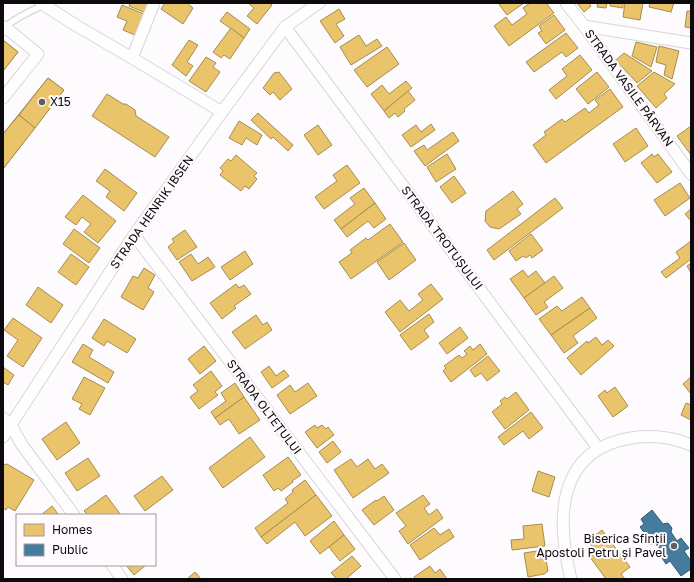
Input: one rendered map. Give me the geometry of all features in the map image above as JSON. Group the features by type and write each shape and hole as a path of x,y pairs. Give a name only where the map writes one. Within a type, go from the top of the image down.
{"street":[{"path":"132,58 154,3"},
{"name":"STRADA HENRIK IBSEN","path":"3,437 7,422 134,235 222,112 285,27 319,3"},
{"name":"STRADA VASILE PÂRVAN","path":"566,3 691,174"},
{"path":"43,4 77,26 222,112"},
{"path":"584,26 691,43"},
{"name":"STRADA TROTUȘULUI","path":"285,27 598,448"},
{"path":"3,98 38,54 4,29"},
{"name":"STRADA OLTEȚULUI","path":"134,235 395,579"},
{"path":"7,422 22,445 73,514"},
{"path":"571,579 564,545 564,504 567,490 573,475 585,460 598,448 610,443 640,437 658,437 691,445"},
{"path":"113,566 122,579"}],"lane":[{"path":"4,29 13,21 43,4"}],"building: Homes":[{"path":"130,3 148,3 144,12 129,6"},
{"path":"165,3 187,3 193,8 183,24 161,9"},
{"path":"248,3 269,3 272,5 257,24 247,16 254,8"},
{"path":"498,3 524,3 507,15"},
{"path":"530,3 546,3 554,13 509,46 494,26 506,17 512,25 527,14 523,8"},
{"path":"577,3 589,3 591,6 584,12"},
{"path":"598,3 607,3 606,8 597,7"},
{"path":"610,3 623,3 623,8 610,6"},
{"path":"625,3 643,3 640,20 623,17"},
{"path":"650,3 674,3 671,12 649,7"},
{"path":"122,5 144,14 135,35 123,30 127,21 117,17"},
{"path":"339,9 345,19 336,24 344,36 335,43 320,21"},
{"path":"687,11 691,11 691,28 685,27"},
{"path":"227,12 250,29 244,38 220,21"},
{"path":"554,15 565,30 546,44 538,33 542,31 539,26"},
{"path":"231,28 244,38 230,59 224,55 221,58 213,52"},
{"path":"566,33 578,48 566,57 562,52 534,72 526,62"},
{"path":"359,35 366,46 377,39 382,46 351,65 340,47"},
{"path":"3,40 18,52 3,71"},
{"path":"3,40 18,52 3,71"},
{"path":"189,40 198,45 187,62 193,66 186,76 172,65"},
{"path":"636,42 657,47 651,67 632,56"},
{"path":"659,46 679,51 672,79 664,75 666,65 656,62"},
{"path":"387,47 399,64 367,87 354,70"},
{"path":"624,53 652,71 637,83 616,60"},
{"path":"580,55 592,70 556,99 549,90 567,76 562,69"},
{"path":"206,57 216,63 213,67 220,72 206,92 189,81"},
{"path":"279,72 292,89 280,100 273,92 270,95 263,88 274,73"},
{"path":"597,72 609,87 588,104 576,89"},
{"path":"654,72 675,84 664,94 667,98 656,108 637,86"},
{"path":"48,78 64,90 3,169 3,134"},
{"name":"X15","path":"48,78 64,90 35,128 19,115"},
{"path":"406,81 412,88 384,111 371,94 382,85 389,94"},
{"path":"610,89 623,107 546,163 533,145 546,135 544,132 562,119 565,122 585,108 589,113 599,105 595,100"},
{"path":"408,91 415,100 404,109 405,111 398,117 395,113 389,118 384,111"},
{"path":"107,94 135,110 136,116 169,137 155,157 92,116"},
{"path":"258,113 293,145 288,151 273,137 271,139 251,120"},
{"path":"19,115 35,128 3,169 3,134"},
{"path":"239,121 262,135 257,145 246,138 242,145 229,138"},
{"path":"431,124 435,130 411,147 402,135 416,125 421,132"},
{"path":"318,125 332,145 318,155 304,135"},
{"path":"691,126 691,155 677,136"},
{"path":"636,128 648,146 625,162 613,144"},
{"path":"453,132 459,141 425,166 414,151 424,145 427,150"},
{"path":"447,154 456,169 436,182 427,167"},
{"path":"652,154 654,157 658,154 672,172 657,183 641,163"},
{"path":"236,155 257,173 254,176 257,179 249,189 245,186 241,191 220,175 223,171 220,168 228,159 231,161"},
{"path":"347,165 360,183 324,209 315,197 337,181 333,175"},
{"path":"105,169 137,193 124,211 106,197 110,191 96,181"},
{"path":"454,176 466,193 452,203 440,187"},
{"path":"680,183 690,198 665,216 654,200"},
{"path":"364,188 375,203 341,229 334,220 355,204 350,198"},
{"path":"513,191 523,204 517,209 521,214 499,229 490,227 485,221 486,211"},
{"path":"83,195 116,221 98,243 84,232 91,224 82,217 76,225 65,217"},
{"path":"555,198 563,208 494,260 487,250"},
{"path":"375,203 386,219 374,228 368,221 347,237 341,229"},
{"path":"691,209 691,221 685,214"},
{"path":"390,224 403,242 351,279 339,262 352,253 350,250 366,238 368,240"},
{"path":"74,229 100,248 89,263 63,244"},
{"path":"185,230 197,247 177,260 168,247 174,242 172,239"},
{"path":"531,234 543,250 532,258 530,255 526,258 523,256 516,261 509,251"},
{"path":"691,241 691,259 666,278 661,272 680,258 676,252"},
{"path":"404,243 416,260 389,280 377,262"},
{"path":"245,251 253,264 230,280 221,267"},
{"path":"71,254 89,267 76,285 58,272"},
{"path":"191,254 198,264 208,257 215,267 192,281 179,262"},
{"path":"691,263 691,273 687,266"},
{"path":"144,268 155,275 148,288 154,292 143,310 121,297 133,276 138,278"},
{"path":"523,270 528,277 536,271 545,283 524,298 510,279"},
{"path":"554,276 563,288 544,302 548,307 536,315 524,298"},
{"path":"236,284 239,288 244,285 251,294 234,306 236,308 222,319 210,303"},
{"path":"431,284 443,299 400,332 385,312 400,300 409,311 423,300 418,294"},
{"path":"38,287 63,305 51,323 26,305"},
{"path":"582,297 590,308 551,335 539,319 557,306 562,311"},
{"path":"590,308 597,318 573,336 578,343 564,353 551,335"},
{"path":"429,314 434,322 424,330 429,337 411,350 400,335"},
{"path":"256,315 263,325 267,322 272,330 245,349 232,332"},
{"path":"13,318 42,338 23,367 7,356 18,340 4,330"},
{"path":"104,319 136,339 127,353 107,341 104,346 92,338"},
{"path":"460,327 468,338 447,354 439,343"},
{"path":"596,337 602,345 608,340 614,346 581,375 567,358 587,341 588,343"},
{"path":"83,344 93,350 89,357 114,372 108,383 72,362"},
{"path":"480,344 487,354 451,382 443,371 446,368 444,366 459,355 462,358 467,354 464,351 470,346 473,350"},
{"path":"204,346 216,361 200,374 188,359"},
{"path":"488,356 500,371 487,381 481,373 475,377 470,370"},
{"path":"269,366 276,376 284,370 289,376 272,388 261,372"},
{"path":"3,367 14,375 8,385 3,382"},
{"path":"211,371 222,386 215,392 218,395 199,409 190,397 198,391 193,385"},
{"path":"84,377 105,388 90,415 79,409 82,404 72,399"},
{"path":"691,377 691,394 683,384"},
{"path":"235,383 244,397 215,418 211,412 226,401 221,393"},
{"path":"308,383 317,396 290,414 277,395 290,385 295,392"},
{"path":"615,387 628,406 613,417 598,396 605,390 607,393"},
{"path":"516,392 529,410 505,429 492,412 502,404 500,401 505,397 507,399"},
{"path":"244,397 260,420 239,434 229,419 220,425 215,418"},
{"path":"686,403 691,405 691,420 681,415"},
{"path":"531,412 543,428 529,439 523,431 504,445 498,437"},
{"path":"66,422 80,443 57,460 42,439"},
{"path":"315,425 317,428 322,425 326,429 328,427 334,435 317,448 305,432"},
{"path":"250,437 265,457 223,488 209,468"},
{"path":"333,441 341,452 327,463 319,452"},
{"path":"288,457 301,475 281,491 278,488 274,491 263,475"},
{"path":"88,458 100,476 77,491 65,473"},
{"path":"351,459 357,467 368,459 375,469 382,464 389,473 353,498 334,470"},
{"path":"7,464 34,480 15,511 8,507 6,510 3,508 3,465"},
{"path":"538,471 555,477 549,497 532,491"},
{"path":"162,476 173,490 145,511 134,496"},
{"path":"305,480 316,495 261,537 255,528 288,503 285,499 293,492 292,490"},
{"path":"106,495 120,514 87,514 84,511"},
{"path":"316,495 332,516 305,536 295,522 267,544 261,537"},
{"path":"423,495 430,504 424,508 429,515 437,509 443,518 408,544 399,531 406,526 396,513"},
{"path":"384,496 394,510 374,525 362,510"},
{"path":"52,506 58,514 42,514"},
{"path":"334,521 344,535 320,554 310,541"},
{"path":"542,524 545,546 512,550 511,540 524,539 523,526"},
{"path":"434,528 440,535 449,529 454,537 420,560 410,545"},
{"path":"602,530 630,567 621,574 625,579 606,579 590,557 597,552 588,541"},
{"path":"344,535 355,549 340,561 329,547"},
{"path":"537,551 538,556 545,554 548,571 544,574 528,577 524,553"},
{"path":"352,556 361,566 346,579 337,579 331,573"},
{"path":"127,566 145,566 134,575"},
{"path":"430,566 435,573 440,569 447,579 415,579 414,577"},
{"path":"195,572 201,579 187,579"}],"building: Public":[{"path":"652,510 663,524 668,523 672,528 671,532 677,541 681,538 689,548 684,551 691,561 691,569 681,576 670,561 666,564 660,555 663,553 656,544 650,544 645,539 646,535 640,527 644,524 641,519"}],"place":[{"name":"X15","path":"42,102"},
{"name":"Biserica Sfinții Apostoli Petru și Pavel","path":"674,546"}]}
